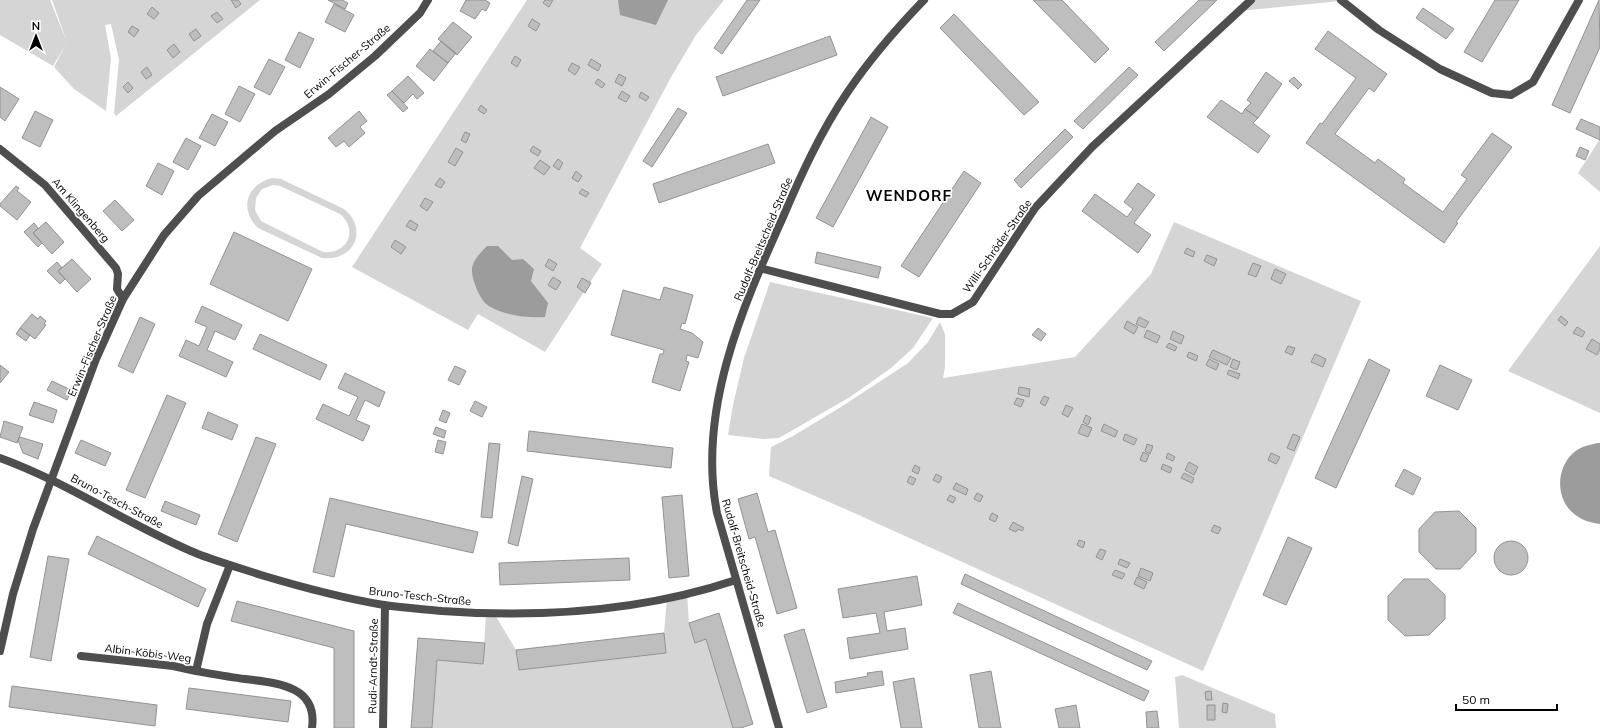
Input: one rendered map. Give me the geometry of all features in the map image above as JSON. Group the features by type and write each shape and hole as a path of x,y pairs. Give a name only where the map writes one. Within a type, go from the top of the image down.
{"street":[{"name":"Erwin-Fischer-Straße","path":"0,651 22,565 50,478 96,358 123,299 164,235 198,196 275,131 329,94 369,61 420,13 428,0"},
{"name":"Rudolf-Breitscheid-Straße","path":"779,728 717,513 712,490 712,452 716,411 729,354 760,268 803,172 846,94 870,61 924,0"},
{"name":"Willi-Schröder-Straße","path":"760,268 940,314 952,314 973,302 1035,208 1092,147 1251,0"},
{"path":"1341,0 1379,30 1440,69 1492,93 1512,95 1533,82 1579,0"},
{"name":"Am Klingenberg","path":"0,149 46,185 116,268 118,274 117,289 123,299"},
{"name":"Bruno-Tesch-Straße","path":"0,458 50,478 164,539 200,554 304,588 341,597 385,605 486,613 568,612 641,603 715,588 736,580"},
{"name":"Albin-Köbis-Weg","path":"81,656 173,666 196,671 207,624 230,565"},
{"name":"Rudi-Arndt-Straße","path":"383,728 385,605"},
{"path":"196,671 276,683 291,687 303,695 310,707 312,728"}],"shaded area":[{"path":"0,0 50,0 67,42 52,0 260,0 116,116 114,113 119,60 111,24 105,25 111,58 106,111 74,89 54,67 66,44 53,66 0,35"},
{"path":"527,0 724,0 696,35 670,79 580,248 602,264 545,352 478,314 468,330 352,267"},
{"path":"618,0 668,0 656,25 620,15"},
{"path":"1252,0 1339,0 1340,1 1240,11"},
{"path":"1600,139 1600,192 1578,173"},
{"path":"272,178 281,179 344,209 352,217 356,226 354,242 350,250 333,258 322,258 258,228 252,221 247,206 248,198 251,192 263,181","holes":["273,185 280,186 340,214 346,220 349,227 348,240 344,246 338,250 323,252 261,221 255,210 256,198 262,189"]},
{"path":"1174,222 1361,301 1203,671 769,476 771,447 793,436 841,407 908,363 928,342 940,322 945,334 945,367 943,378 1075,357 1151,274"},
{"path":"487,246 498,246 512,260 523,259 534,269 531,281 548,303 545,317 524,317 509,314 486,304 475,285 472,275 472,268 477,257"},
{"path":"1600,246 1600,413 1508,371"},
{"path":"770,282 933,318 913,348 891,368 850,397 779,438 763,439 728,435 733,405 744,358"},
{"path":"1600,443 1600,524 1582,519 1569,509 1564,501 1560,483 1564,465 1570,457 1577,450"},
{"path":"687,594 689,623 695,643 706,639 733,728 432,728 437,660 483,664 486,613 494,613 516,650 519,670 666,653 664,633 667,598"},
{"path":"1182,675 1275,714 1276,728 1179,728 1175,677"}],"building":[{"path":"231,0 238,0 241,4 236,8"},
{"path":"328,0 342,0 348,3 345,9"},
{"path":"466,0 485,0 490,3 486,11 482,9 475,19 460,11"},
{"path":"545,0 553,0 549,7 543,3"},
{"path":"747,0 760,0 722,54 714,48"},
{"path":"1033,0 1062,0 1109,49 1095,63"},
{"path":"1199,0 1217,0 1164,51 1155,42"},
{"path":"1495,0 1519,0 1482,62 1464,52"},
{"path":"1599,0 1600,47 1570,113 1552,105"},
{"path":"334,4 354,15 345,32 325,22"},
{"path":"152,7 159,13 154,19 147,14"},
{"path":"1423,8 1454,29 1446,39 1416,18"},
{"path":"217,12 223,19 217,23 211,16"},
{"path":"954,14 1039,102 1024,115 940,28"},
{"path":"532,19 540,24 536,31 528,26"},
{"path":"453,22 472,37 457,55 438,39"},
{"path":"132,26 139,30 134,37 128,32"},
{"path":"196,29 201,36 194,41 189,34"},
{"path":"1328,31 1387,74 1374,92 1369,88 1335,134 1375,163 1378,159 1405,179 1403,183 1443,212 1467,179 1461,175 1492,133 1512,147 1456,222 1458,223 1444,243 1306,143 1356,78 1315,49"},
{"path":"299,32 314,39 300,68 285,60"},
{"path":"830,36 837,55 723,96 716,77"},
{"path":"441,41 456,53 448,63 433,51"},
{"path":"174,44 180,52 173,58 167,50"},
{"path":"430,49 448,63 434,81 416,66"},
{"path":"515,56 521,60 517,67 511,63"},
{"path":"269,59 285,67 270,95 254,87"},
{"path":"591,59 601,65 598,71 588,65"},
{"path":"572,63 580,67 575,75 568,70"},
{"path":"147,67 152,75 146,79 141,72"},
{"path":"1129,67 1138,75 1083,129 1074,121"},
{"path":"1266,72 1282,84 1258,118 1245,109 1251,103 1247,100"},
{"path":"619,74 626,78 622,86 615,82"},
{"path":"408,76 424,93 417,99 413,94 404,103 392,91"},
{"path":"1294,77 1302,85 1298,89 1289,81"},
{"path":"598,79 605,84 602,88 595,83"},
{"path":"128,82 133,88 128,93 123,87"},
{"path":"239,86 255,94 240,122 225,114"},
{"path":"0,87 19,99 5,121 0,117"},
{"path":"392,91 408,108 403,112 387,95"},
{"path":"622,91 630,96 626,102 618,98"},
{"path":"641,92 649,97 646,101 639,97"},
{"path":"1221,100 1242,114 1245,109 1258,118 1253,123 1270,136 1258,153 1207,117"},
{"path":"481,105 487,110 484,114 478,110"},
{"path":"678,108 687,113 652,167 643,161"},
{"path":"35,111 53,120 40,147 22,138"},
{"path":"359,111 367,121 360,127 365,133 349,147 344,141 336,147 328,138"},
{"path":"212,114 228,122 215,146 199,138"},
{"path":"871,117 888,127 833,227 816,218"},
{"path":"1581,119 1600,127 1600,140 1576,129"},
{"path":"1065,129 1073,137 1021,188 1014,180"},
{"path":"465,132 470,134 466,143 461,140"},
{"path":"186,138 201,146 188,170 173,162"},
{"path":"768,144 775,163 659,203 653,184"},
{"path":"533,146 541,151 538,156 530,151"},
{"path":"1580,147 1589,151 1585,160 1576,156"},
{"path":"456,148 463,152 455,166 448,162"},
{"path":"558,159 563,163 559,170 553,166"},
{"path":"540,160 550,167 544,175 534,168"},
{"path":"158,163 174,171 162,195 146,186"},
{"path":"576,171 582,176 578,182 572,178"},
{"path":"964,171 981,183 919,277 901,266"},
{"path":"440,178 445,182 441,188 435,185"},
{"path":"1138,183 1155,195 1134,223 1151,235 1138,253 1082,211 1095,194 1127,217 1133,209 1124,202"},
{"path":"16,186 19,188 17,191 31,202 17,220 0,206 0,204"},
{"path":"582,189 589,193 586,197 579,193"},
{"path":"425,198 433,202 427,211 420,206"},
{"path":"115,200 134,220 122,231 103,211"},
{"path":"410,220 418,225 415,231 406,226"},
{"path":"46,222 64,242 52,254 33,233"},
{"path":"34,223 38,228 33,233 42,243 38,247 24,232"},
{"path":"234,232 312,269 288,321 210,284"},
{"path":"395,240 406,247 401,254 391,247"},
{"path":"1187,248 1195,252 1193,257 1184,253"},
{"path":"817,252 881,267 878,278 815,263"},
{"path":"1207,255 1217,259 1214,266 1204,261"},
{"path":"72,259 91,279 77,292 58,271"},
{"path":"549,259 557,264 553,271 545,266"},
{"path":"57,262 62,268 58,271 65,279 60,284 47,271"},
{"path":"1253,263 1261,266 1256,277 1248,274"},
{"path":"1275,269 1286,274 1281,284 1271,279"},
{"path":"553,277 561,282 556,290 548,285"},
{"path":"582,278 591,283 585,293 577,287"},
{"path":"664,287 693,295 685,324 682,323 680,329 692,333 703,342 698,358 687,355 686,361 689,362 680,391 652,382 660,354 663,354 664,350 611,335 623,290 660,300"},
{"path":"202,306 242,325 235,340 215,331 207,350 233,362 226,377 179,356 186,340 199,346 207,327 195,322"},
{"path":"32,314 38,319 40,316 46,321 44,324 46,325 35,339 20,328"},
{"path":"1561,316 1568,322 1565,326 1558,320"},
{"path":"140,317 155,324 133,373 118,366"},
{"path":"1139,317 1149,322 1145,328 1136,324"},
{"path":"1127,321 1138,327 1134,334 1124,328"},
{"path":"1577,327 1585,332 1582,337 1573,333"},
{"path":"20,328 30,335 26,341 16,334"},
{"path":"1038,328 1046,334 1041,341 1032,335"},
{"path":"1147,330 1160,336 1157,343 1144,337"},
{"path":"1173,331 1184,336 1181,344 1170,339"},
{"path":"260,334 327,365 320,380 253,349"},
{"path":"1592,339 1600,344 1600,349 1597,355 1586,349"},
{"path":"1169,343 1177,347 1175,351 1166,347"},
{"path":"1288,346 1295,348 1292,355 1285,352"},
{"path":"1213,350 1231,358 1227,365 1209,357"},
{"path":"1189,352 1198,356 1196,361 1187,357"},
{"path":"1315,354 1326,359 1323,367 1311,362"},
{"path":"1209,359 1219,364 1216,370 1206,365"},
{"path":"1233,359 1240,362 1237,370 1230,367"},
{"path":"1369,359 1390,370 1336,488 1315,478"},
{"path":"0,365 9,372 0,383"},
{"path":"1440,365 1472,380 1458,410 1426,396"},
{"path":"455,366 466,371 459,385 448,380"},
{"path":"1229,370 1240,374 1238,379 1227,374"},
{"path":"345,373 385,392 379,407 365,400 356,420 370,426 363,441 316,419 323,404 349,416 358,397 338,388"},
{"path":"52,381 71,390 67,400 47,390"},
{"path":"1019,387 1030,389 1029,397 1018,394"},
{"path":"167,395 186,403 145,498 126,490"},
{"path":"1044,396 1049,398 1045,406 1040,403"},
{"path":"1017,398 1024,400 1021,407 1014,404"},
{"path":"475,401 487,407 482,417 470,411"},
{"path":"34,402 57,410 53,423 29,415"},
{"path":"1066,405 1073,408 1068,417 1062,414"},
{"path":"443,410 450,413 446,423 439,420"},
{"path":"208,412 238,425 232,440 202,428"},
{"path":"1086,415 1091,418 1088,425 1083,422"},
{"path":"4,421 23,427 17,443 0,437"},
{"path":"1082,424 1092,428 1088,437 1078,433"},
{"path":"1104,424 1118,431 1115,437 1101,431"},
{"path":"436,427 446,431 444,438 433,434"},
{"path":"529,431 673,448 671,468 527,451"},
{"path":"1125,434 1137,439 1134,445 1123,440"},
{"path":"1293,434 1300,437 1294,451 1287,448"},
{"path":"20,437 43,444 38,459 23,453 18,440"},
{"path":"256,437 276,444 237,542 218,534"},
{"path":"81,440 111,453 105,466 75,453"},
{"path":"438,440 446,442 443,454 435,452"},
{"path":"489,443 500,444 492,518 481,517"},
{"path":"1147,444 1153,446 1150,454 1145,451"},
{"path":"1143,452 1149,455 1146,462 1140,460"},
{"path":"1168,453 1175,457 1173,461 1166,458"},
{"path":"1271,453 1280,457 1276,464 1268,460"},
{"path":"1189,462 1198,467 1194,475 1185,470"},
{"path":"1163,464 1172,468 1170,473 1161,469"},
{"path":"915,465 920,468 918,474 912,471"},
{"path":"1404,469 1421,478 1413,495 1395,486"},
{"path":"1184,473 1194,478 1192,483 1181,478"},
{"path":"936,474 942,477 939,483 933,480"},
{"path":"522,476 533,479 518,546 508,543"},
{"path":"910,476 916,479 913,485 907,482"},
{"path":"956,483 968,489 966,495 953,489"},
{"path":"757,493 768,532 775,530 797,608 777,614 755,537 749,539 738,499"},
{"path":"977,493 983,496 980,502 974,499"},
{"path":"682,495 689,576 669,578 662,497"},
{"path":"950,495 956,498 953,503 947,500"},
{"path":"330,498 478,532 473,553 346,524 334,577 313,572"},
{"path":"165,501 200,515 196,525 161,511"},
{"path":"1459,511 1476,528 1476,552 1460,569 1436,569 1419,552 1419,529 1435,512"},
{"path":"992,513 998,516 995,522 989,519"},
{"path":"1013,522 1024,528 1022,531 1018,529 1016,532 1009,529"},
{"path":"1214,525 1221,528 1218,534 1211,531"},
{"path":"97,536 206,589 198,607 88,554"},
{"path":"1288,537 1312,548 1286,605 1263,595"},
{"path":"1079,540 1085,542 1083,548 1077,545"},
{"path":"1511,541 1523,546 1528,558 1523,570 1511,575 1499,570 1494,558 1499,546"},
{"path":"1100,549 1106,551 1102,560 1096,557"},
{"path":"48,556 69,559 51,661 30,657"},
{"path":"629,558 630,580 500,585 499,563"},
{"path":"1120,559 1130,563 1127,568 1118,564"},
{"path":"1141,568 1153,573 1150,581 1138,576"},
{"path":"1115,570 1125,574 1122,579 1112,575"},
{"path":"965,574 1152,661 1147,670 961,584"},
{"path":"917,576 922,605 884,612 887,631 905,628 908,649 850,659 847,638 880,633 876,613 843,618 838,589"},
{"path":"1137,577 1147,582 1144,589 1134,584"},
{"path":"1404,579 1428,579 1445,595 1445,619 1429,635 1405,636 1388,620 1388,596"},
{"path":"237,601 354,631 354,728 334,728 334,648 231,621"},
{"path":"958,603 1149,691 1144,701 953,613"},
{"path":"719,613 753,724 741,728 733,728 706,639 695,643 689,623"},
{"path":"804,629 827,707 807,713 784,635"},
{"path":"664,633 666,653 519,670 516,650"},
{"path":"418,638 485,643 483,664 437,660 432,728 411,728"},
{"path":"882,671 884,685 836,693 835,682 868,676 867,673"},
{"path":"991,671 1001,728 979,728 970,675"},
{"path":"914,678 922,728 901,728 893,682"},
{"path":"12,686 157,705 155,726 9,707"},
{"path":"189,688 291,701 288,722 186,709"},
{"path":"1211,691 1212,700 1206,700 1205,692"},
{"path":"1223,703 1228,704 1227,713 1222,712"},
{"path":"1076,705 1080,728 1059,728 1055,709"},
{"path":"1207,705 1215,705 1215,720 1207,720"},
{"path":"1157,711 1159,728 1147,728 1146,712"}],"district":[{"name":"WENDORF","path":"909,196"}]}
